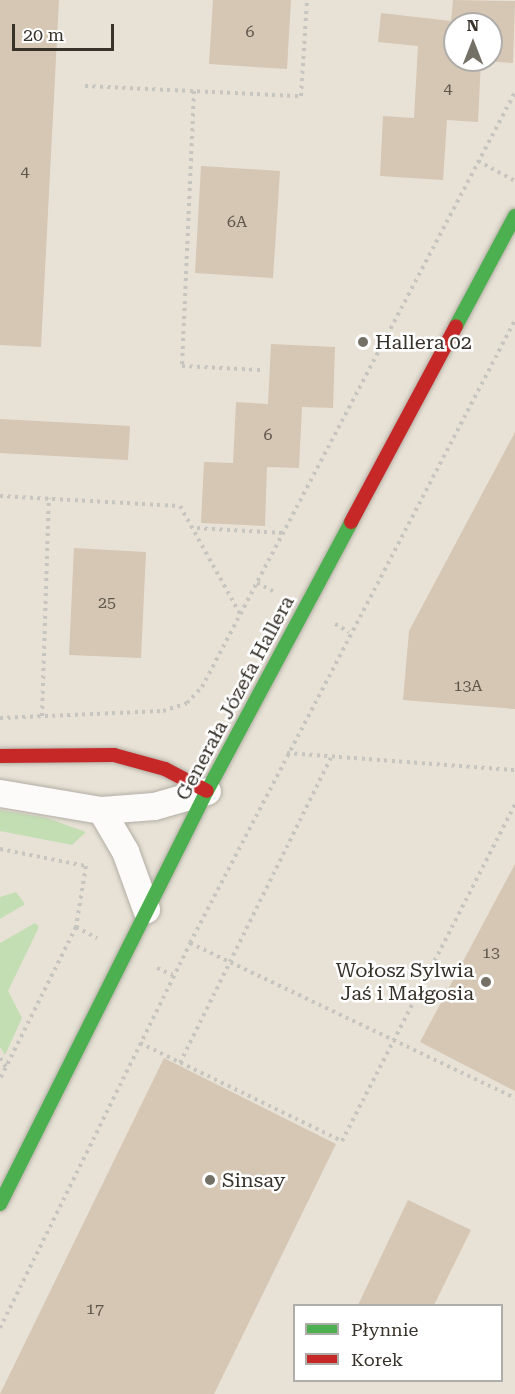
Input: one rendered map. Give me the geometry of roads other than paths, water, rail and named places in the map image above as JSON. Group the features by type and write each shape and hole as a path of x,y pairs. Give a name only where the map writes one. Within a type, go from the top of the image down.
{"street":[{"name":"Generała Józefa Hallera","path":"0,1204 207,791 515,216"},
{"path":"0,756 114,755 165,769 207,791"},
{"path":"0,793 101,810 154,806 207,791"},
{"path":"101,810 125,852 146,909"}],"place":[{"name":"Hallera 02","path":"363,342"},
{"name":"Wołosz Sylwia Jaś i Małgosia","path":"486,982"},
{"name":"Sinsay","path":"210,1180"}]}
